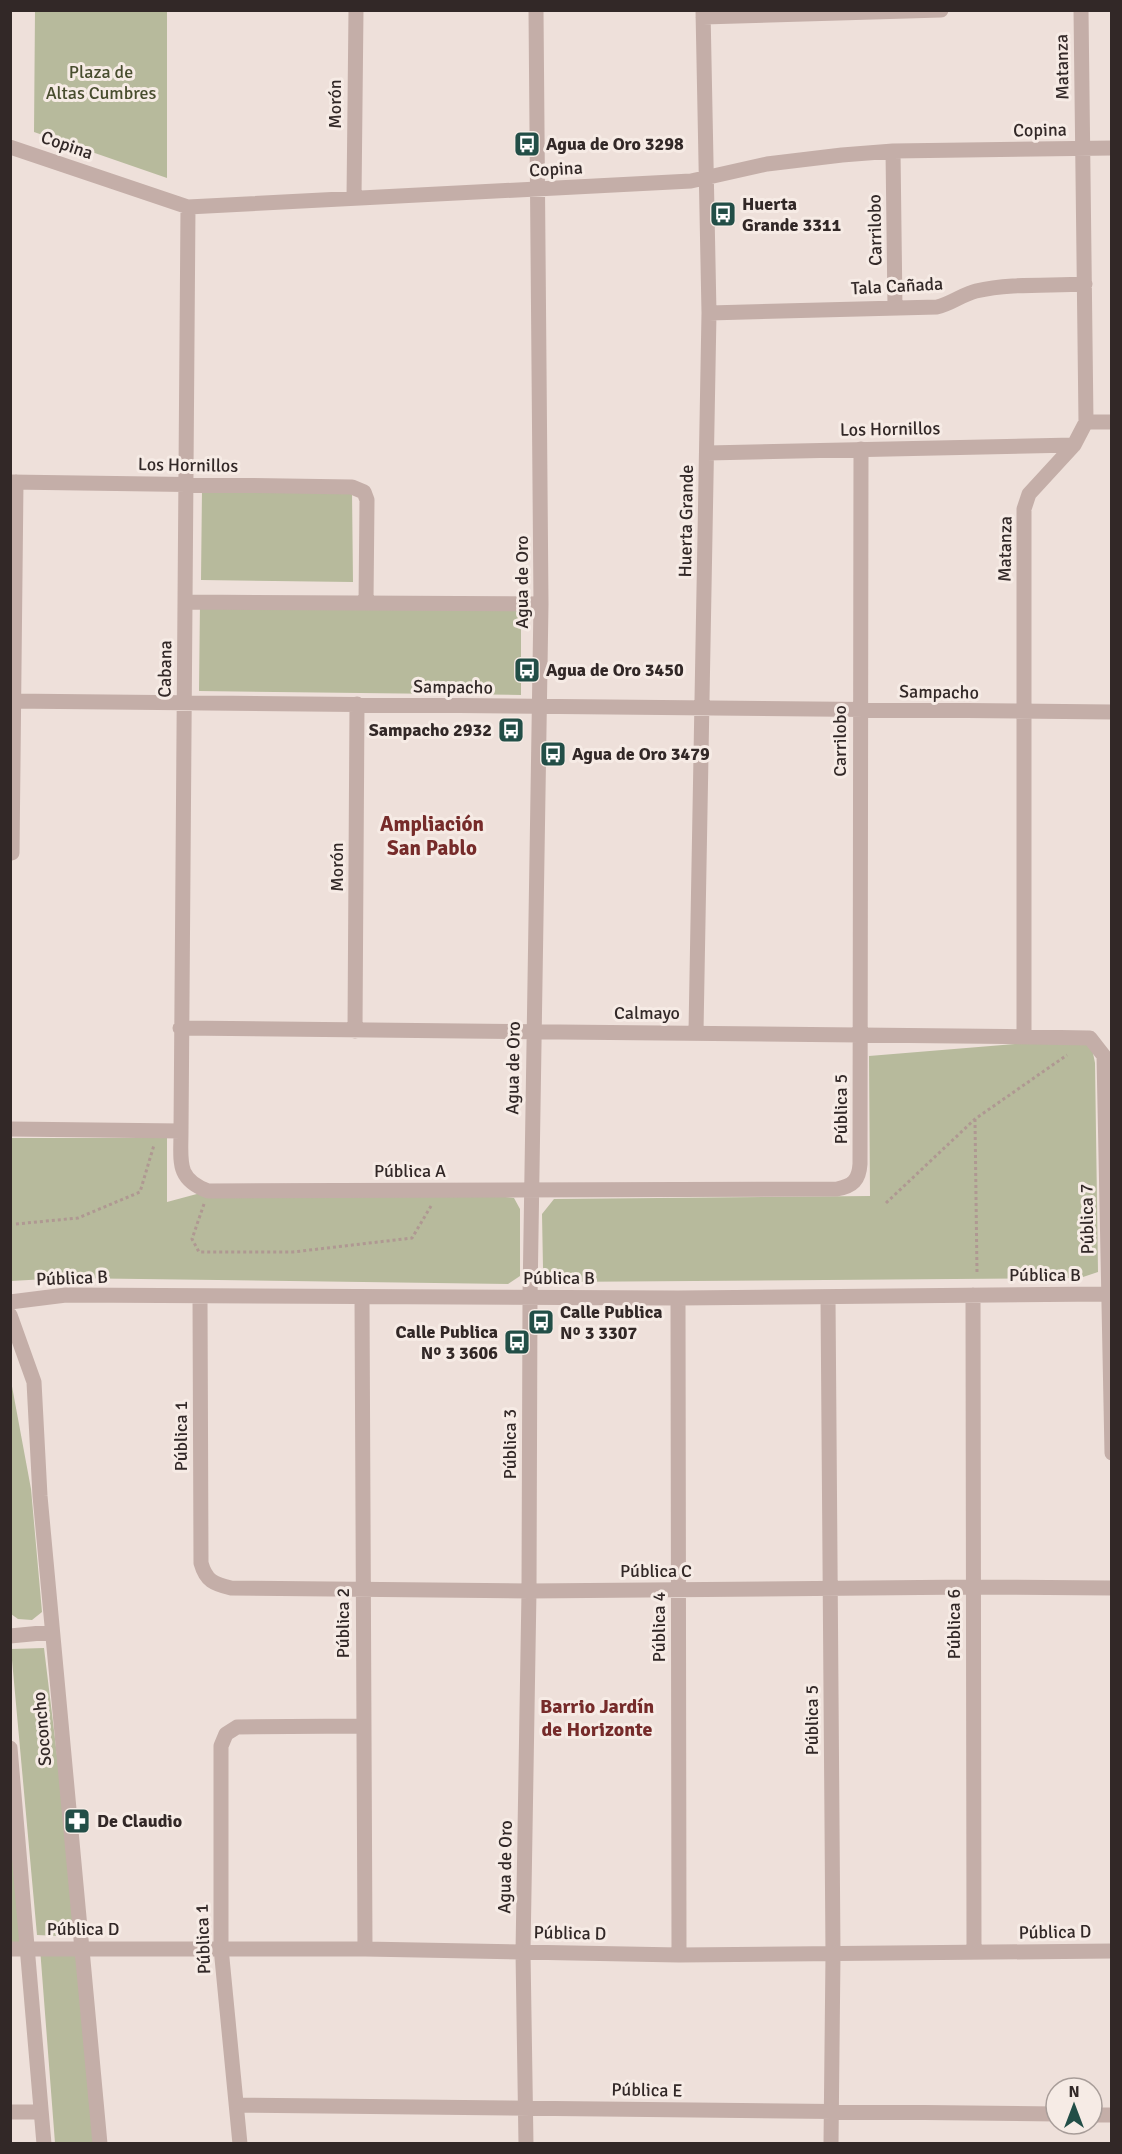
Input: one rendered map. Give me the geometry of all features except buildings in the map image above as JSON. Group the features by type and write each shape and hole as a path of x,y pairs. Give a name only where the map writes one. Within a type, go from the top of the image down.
{"street":[{"name":"Morón","path":"354,198 356,10"},
{"name":"Agua de Oro","path":"530,1297 542,604 536,10"},
{"path":"703,14 941,10"},
{"name":"Matanza","path":"1024,1037 1024,509 1029,494 1074,445 1086,423 1081,10"},
{"name":"Huerta Grande","path":"696,1032 710,312 703,14"},
{"name":"Copina","path":"10,147 188,207 538,190 706,179 767,164 893,152 1112,148"},
{"name":"Carrilobo","path":"893,152 895,308"},
{"name":"Cabana","path":"181,1131 188,207"},
{"name":"Tala Cañada","path":"710,312 937,307 951,304 972,292 989,289 1085,284"},
{"path":"1086,423 1112,422"},
{"name":"Los Hornillos","path":"707,453 1074,445"},
{"name":"Carrilobo","path":"860,1033 861,449"},
{"path":"12,853 13,482"},
{"name":"Los Hornillos","path":"13,482 352,487 363,492 367,500 366,603"},
{"path":"186,602 542,604"},
{"name":"Sampacho","path":"13,701 1112,712"},
{"name":"Morón","path":"355,1031 357,704"},
{"name":"Calmayo","path":"180,1028 533,1033 860,1033 1090,1038"},
{"name":"Pública 5","path":"854,1183 860,1176 860,1033"},
{"name":"Pública 7","path":"1090,1038 1104,1056 1112,1453"},
{"path":"10,1130 181,1131 181,1166 194,1185 208,1191"},
{"name":"Pública A","path":"208,1191 837,1190 854,1183"},
{"name":"Pública B","path":"10,1302 66,1295 678,1298 1108,1294"},
{"name":"Pública 6","path":"973,1295 974,1952"},
{"name":"Pública 1","path":"200,1296 201,1563 204,1576"},
{"name":"Pública 2","path":"362,1297 362,1726 365,1949"},
{"name":"Pública 3","path":"529,1591 530,1297"},
{"name":"Pública 5","path":"828,1297 833,1954 831,2144"},
{"name":"Pública 4","path":"678,1298 679,1955"},
{"name":"Soconcho","path":"10,1315 30,1366 36,1392 40,1496 100,2144"},
{"name":"Pública C","path":"204,1576 214,1584 231,1588 362,1590 1112,1588"},
{"name":"Agua de Oro","path":"526,2144 523,1952 529,1591"},
{"path":"10,1635 52,1632"},
{"name":"Pública 1","path":"240,2144 221,1948 222,1746 226,1734 237,1727 362,1726"},
{"name":"Soconcho","path":"10,1748 44,2144"},
{"name":"Pública D","path":"10,1949 365,1949 679,1955 1112,1951"},
{"name":"Pública E","path":"238,2105 1044,2114"},
{"path":"10,2112 41,2112"}],"path":[{"path":"886,1203 975,1119 1090,1038"},
{"path":"975,1119 977,1273"},
{"path":"16,1224 78,1218 140,1192 158,1132"},
{"path":"208,1191 192,1239 199,1252 294,1252 412,1238 441,1190"}],"green space":[{"name":"Plaza de Altas Cumbres","path":"35,11 167,11 167,178 34,132"},
{"path":"202,490 352,492 353,582 201,580"},
{"path":"200,602 521,605 521,695 199,691"},
{"path":"1090,1038 1095,1063 1098,1272 1080,1278 553,1282 543,1268 542,1214 554,1199 870,1196 869,1056"},
{"path":"11,1138 167,1138 167,1202 208,1191 441,1190 514,1198 520,1209 520,1276 508,1284 64,1278 11,1281"},
{"path":"11,1381 31,1489 42,1612 32,1620 18,1619 11,1614"},
{"path":"44,1648 79,1937 37,1935 11,1649"},
{"path":"11,1748 27,1949 11,1949"},
{"path":"77,1947 97,2143 55,2143 40,1948"}],"place":[{"name":"Agua de Oro 3298","path":"527,144"},
{"name":"Huerta Grande 3311","path":"723,214"},
{"name":"Agua de Oro 3450","path":"527,670"},
{"name":"Sampacho 2932","path":"511,730"},
{"name":"Agua de Oro 3479","path":"553,754"},
{"name":"Calle Publica Nº 3 3307","path":"541,1322"},
{"name":"Calle Publica Nº 3 3606","path":"517,1342"},
{"name":"De Claudio","path":"77,1821"}],"district":[{"name":"Ampliación San Pablo","path":"432,836"},
{"name":"Barrio Jardín de Horizonte","path":"597,1718"}]}
